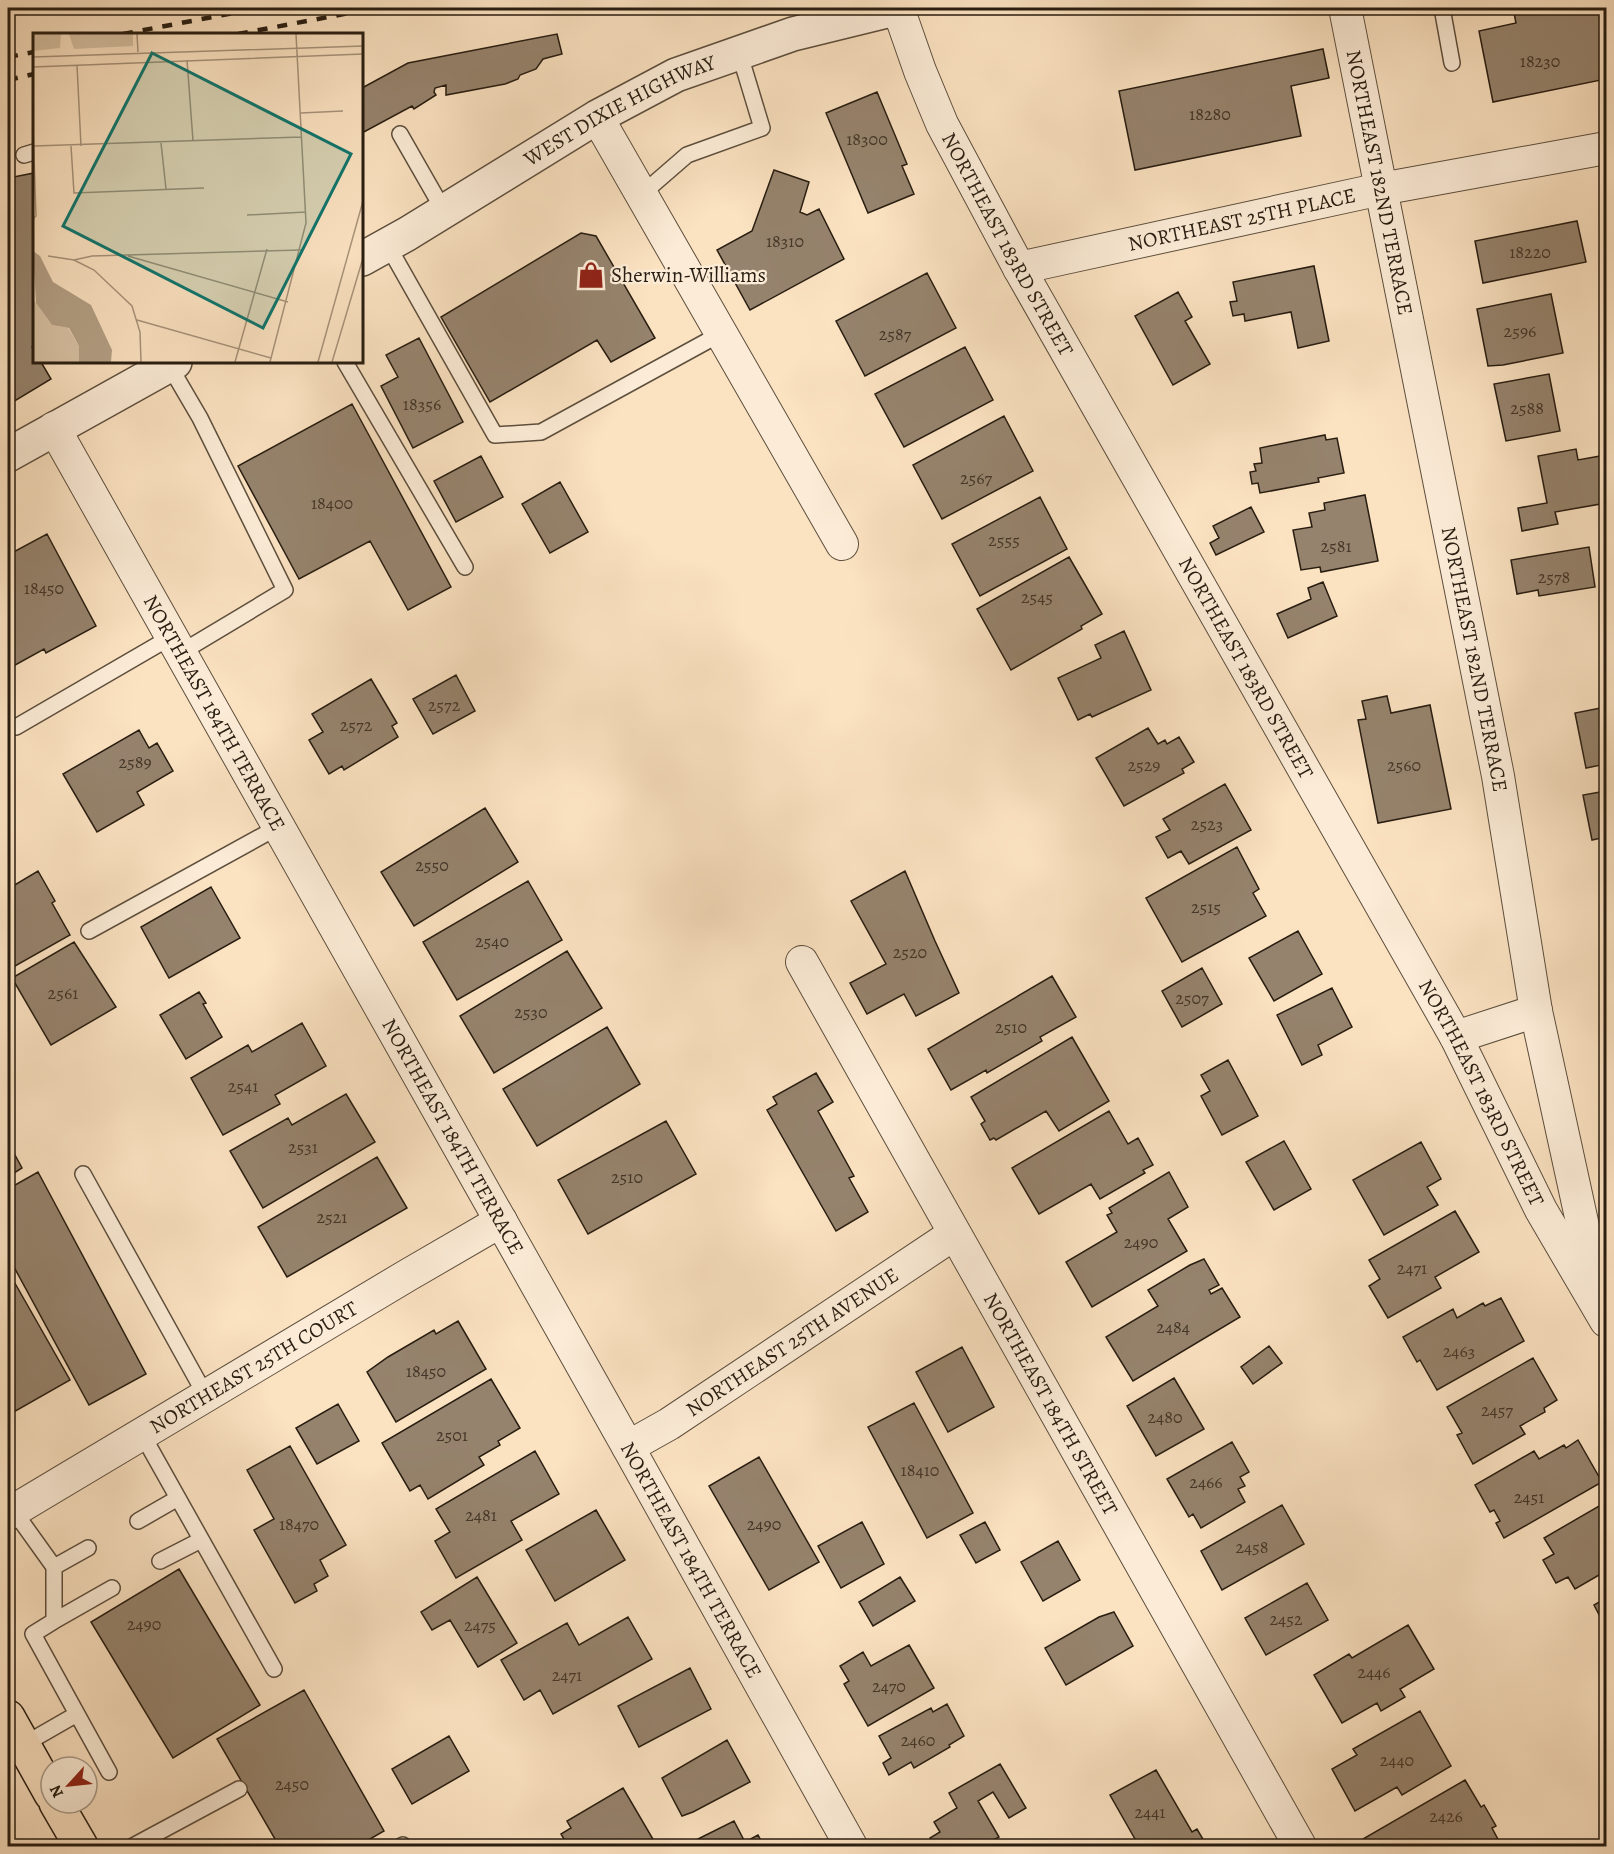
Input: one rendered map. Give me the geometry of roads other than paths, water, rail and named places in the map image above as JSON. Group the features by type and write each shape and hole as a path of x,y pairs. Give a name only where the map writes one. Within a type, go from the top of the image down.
{"main road":[{"path":"15,1731 39,1773"},
{"path":"63,1815 81,1846"}],"street":[{"name":"WEST DIXIE HIGHWAY","path":"374,252 597,117 676,75 793,34 898,8"},
{"name":"NORTHEAST 183RD STREET","path":"898,8 942,124 1019,268 1456,1037 1541,1210 1604,1317"},
{"name":"NORTHEAST 182ND TERRACE","path":"1345,8 1498,776 1536,1011 1604,1317"},
{"path":"597,117 843,544"},
{"name":"NORTHEAST 25TH PLACE","path":"1019,268 1381,189 1606,148"},
{"path":"8,455 172,363"},
{"name":"NORTHEAST 184TH TERRACE","path":"54,428 851,1846"},
{"name":"NORTHEAST 184TH STREET","path":"802,962 1299,1846"},
{"path":"1456,1037 1536,1011"},
{"path":"1541,1210 1554,1214 1563,1213 1577,1198"},
{"name":"NORTHEAST 25TH COURT","path":"9,1508 142,1434 501,1221"},
{"name":"NORTHEAST 25TH AVENUE","path":"628,1447 669,1424 954,1234"}],"lane":[{"path":"1442,8 1452,63"},
{"path":"642,194 687,155 762,128 739,52"},
{"path":"400,134 444,211"},
{"path":"374,252 495,435 542,432 722,333"},
{"path":"16,727 285,590 172,363"},
{"path":"346,363 465,567"},
{"path":"89,932 278,827"},
{"path":"83,1174 206,1396"},
{"path":"142,1434 274,1669"},
{"path":"138,1521 178,1498"},
{"path":"9,1508 54,1567 54,1621"},
{"path":"160,1561 201,1540"},
{"path":"54,1567 88,1548"},
{"path":"109,1772 33,1634 112,1588"},
{"path":"15,1731 77,1714"},
{"path":"133,1846 239,1789"}],"railway":[{"path":"128,33 260,8"},
{"path":"243,33 376,8"},
{"path":"8,57 33,52"},
{"path":"8,80 33,74"}],"place":[{"name":"Sherwin-Williams","path":"591,275"}]}
